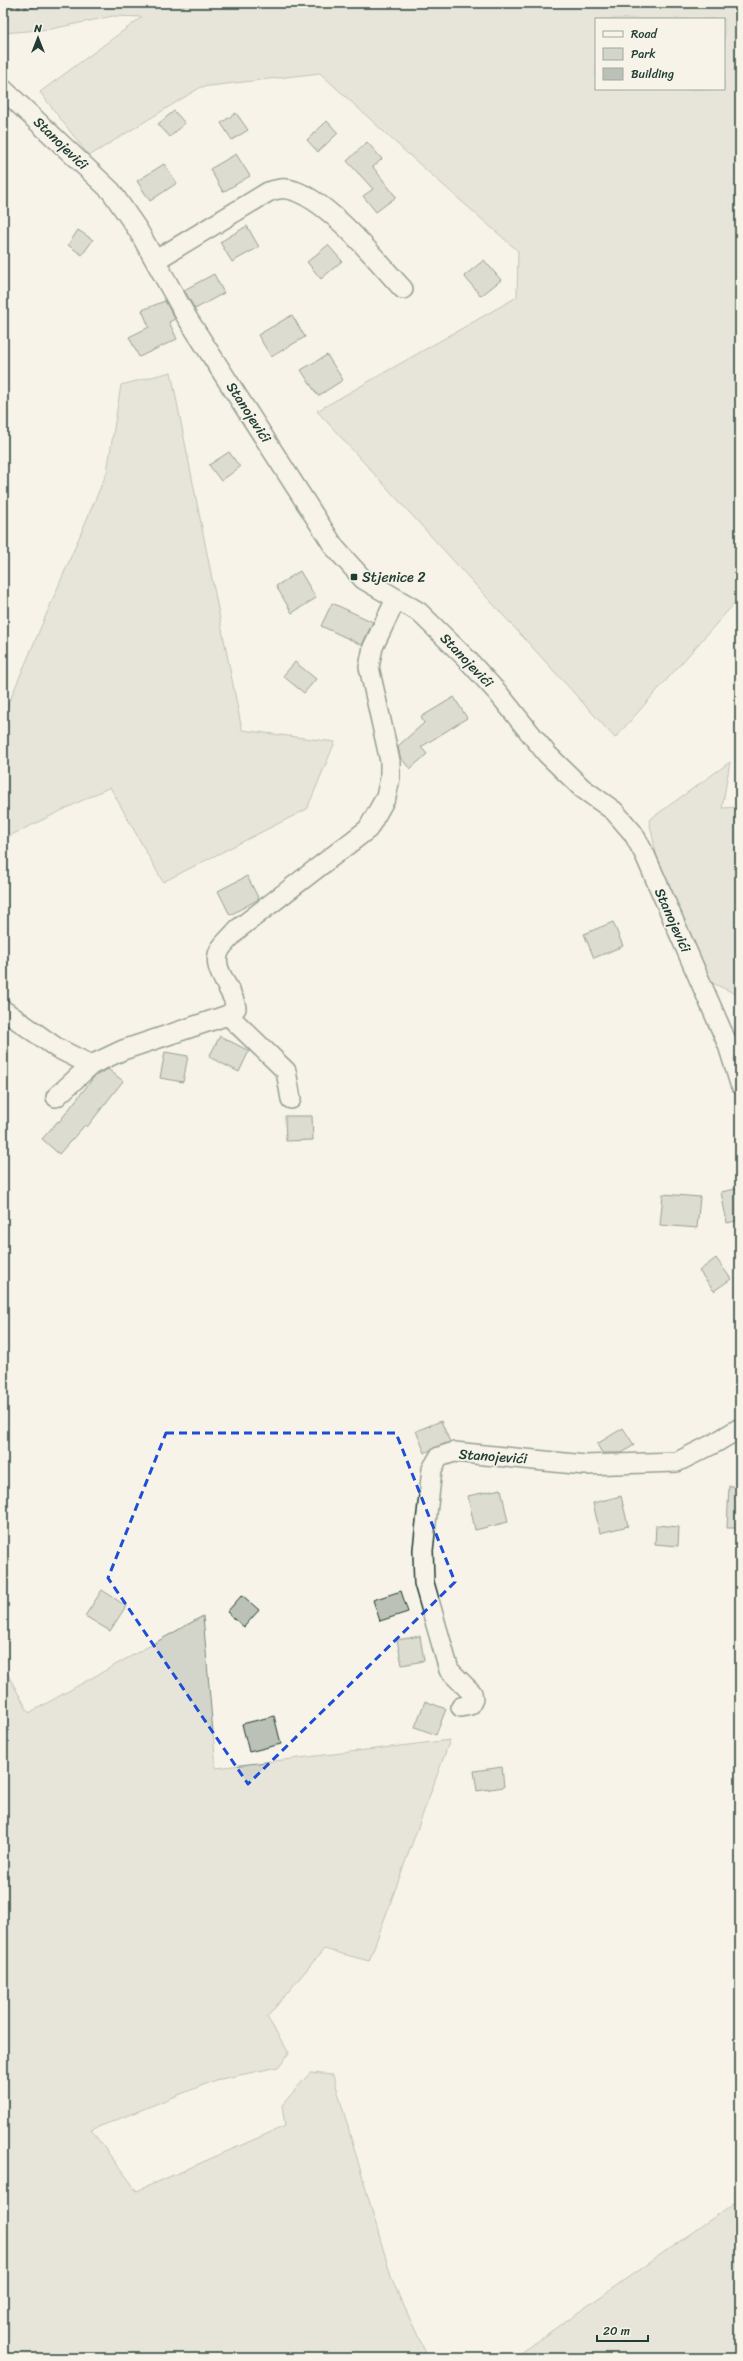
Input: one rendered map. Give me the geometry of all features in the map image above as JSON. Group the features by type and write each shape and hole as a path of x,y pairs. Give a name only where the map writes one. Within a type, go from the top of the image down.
{"street":[{"name":"Stanojevići","path":"3,89 111,192 156,260 186,316 335,548 363,579 418,612 466,658 498,693 547,754 582,788 614,811 633,833 645,855 728,1045 740,1084"},
{"path":"156,260 268,192 280,188 295,191 313,201 338,221 403,289"},
{"path":"56,1096 91,1065 123,1050 228,1015 236,1008 236,1000 220,971 218,961 220,949 238,929 368,829 386,797 390,778 390,761 369,667 373,647 396,599"},
{"path":"3,1010 57,1048 91,1065"},
{"path":"228,1015 286,1071 290,1099"},
{"name":"Stanojevići","path":"461,1707 470,1705 473,1699 472,1692 449,1670 424,1583 423,1550 432,1470 439,1457 454,1452 585,1465 677,1462 715,1443 740,1428"}],"path":[{"path":"3,6 23,8 65,3"}],"highlighted area":[{"path":"166,1433 396,1433 455,1582 248,1784 108,1578"}],"green space":[{"path":"3,3 740,3 740,597 615,738 317,411 517,297 518,251 408,154 320,73 201,87 89,156 40,92 142,17 113,16 51,29 3,33"},
{"path":"171,372 242,730 335,742 307,809 163,882 110,787 3,839 3,716 107,472 121,385"},
{"path":"730,762 722,808 740,807 740,996 704,979 663,886 649,820"},
{"path":"203,1616 216,1768 450,1740 369,1961 324,1949 267,2017 289,2053 278,2067 216,2080 91,2130 137,2191 285,2126 282,2105 310,2073 333,2075 392,2280 428,2358 3,2358 3,1666 29,1713"},
{"path":"740,2199 740,2358 513,2358"}],"building":[{"path":"174,111 185,123 170,137 158,124"},
{"path":"236,113 248,130 232,140 221,123"},
{"path":"327,121 338,133 318,152 307,140"},
{"path":"367,142 382,159 373,167 396,197 376,212 363,196 373,189 347,161"},
{"path":"236,154 250,176 223,192 210,169"},
{"path":"164,164 177,183 150,201 137,181"},
{"path":"247,226 259,247 232,262 220,242"},
{"path":"78,230 93,240 82,255 68,245"},
{"path":"328,245 342,261 321,279 307,262"},
{"path":"484,260 501,280 481,296 464,276"},
{"path":"214,274 224,293 195,309 184,290"},
{"path":"165,301 175,319 169,322 177,339 139,357 129,337 149,327 142,310"},
{"path":"292,315 305,337 271,357 258,335"},
{"path":"327,355 343,380 318,396 301,370"},
{"path":"229,452 240,467 221,481 209,465"},
{"path":"300,571 316,598 292,613 276,586"},
{"path":"332,603 373,622 362,645 321,626"},
{"path":"295,662 316,679 304,693 283,676"},
{"path":"454,697 467,718 421,747 427,754 410,769 400,757 398,746 424,723 421,717"},
{"path":"247,876 259,899 230,915 218,891"},
{"path":"613,922 623,946 594,958 584,934"},
{"path":"220,1036 249,1051 239,1072 209,1057"},
{"path":"165,1052 188,1056 183,1082 160,1078"},
{"path":"108,1069 123,1081 87,1127 85,1125 59,1154 42,1139 58,1121 59,1122 94,1077"},
{"path":"285,1116 312,1116 313,1140 286,1141"},
{"path":"740,1188 740,1220 727,1223 721,1192"},
{"path":"663,1194 700,1197 697,1228 660,1225"},
{"path":"716,1258 731,1279 714,1291 699,1271"},
{"path":"441,1421 450,1442 425,1453 416,1431"},
{"path":"623,1428 634,1445 622,1453 602,1453 597,1444"},
{"path":"729,1486 740,1486 740,1528 727,1528"},
{"path":"501,1489 508,1522 475,1530 468,1496"},
{"path":"621,1496 628,1526 600,1533 593,1503"},
{"path":"656,1525 679,1527 678,1546 655,1544"},
{"path":"102,1590 126,1606 110,1631 85,1616"},
{"path":"401,1591 408,1612 380,1621 373,1600"},
{"path":"242,1595 259,1610 244,1627 227,1612"},
{"path":"420,1636 424,1661 402,1665 397,1640"},
{"path":"425,1701 446,1709 436,1735 415,1727"},
{"path":"274,1716 281,1744 249,1752 242,1724"},
{"path":"502,1767 504,1787 477,1791 474,1771"}],"place":[{"name":"Stjenice 2","path":"354,577"}]}
